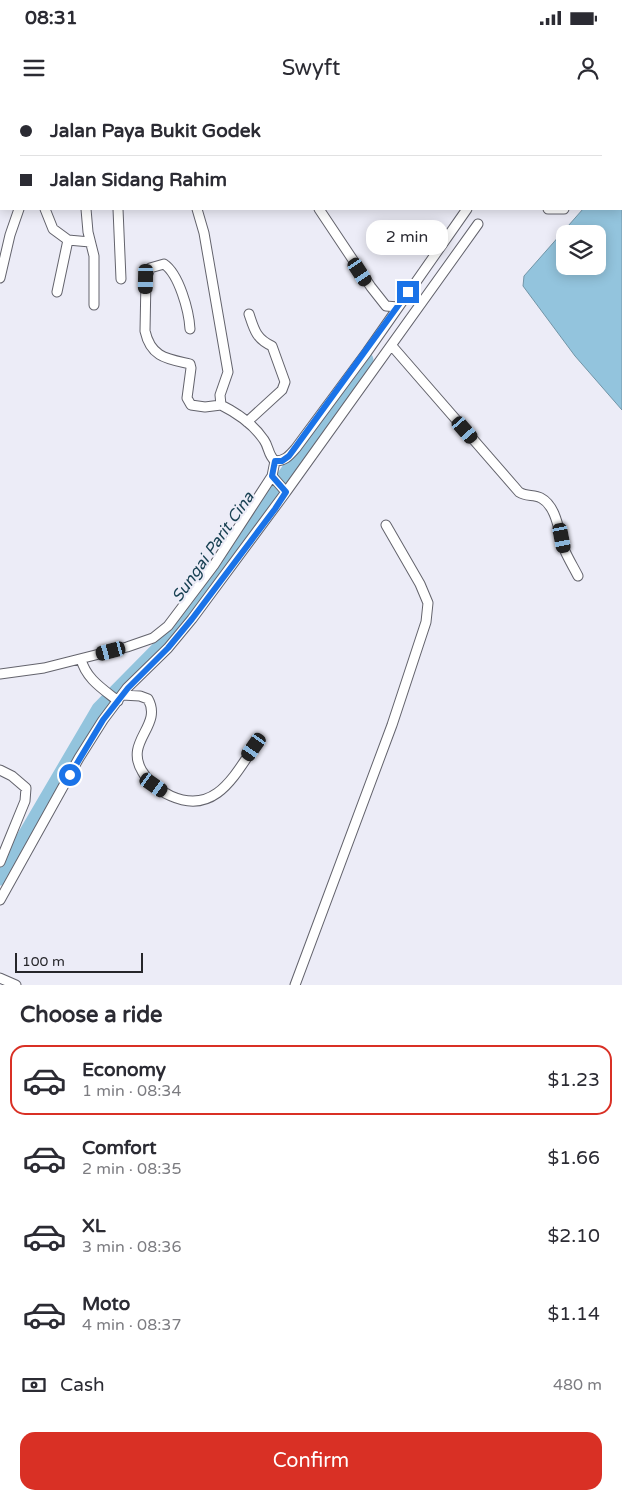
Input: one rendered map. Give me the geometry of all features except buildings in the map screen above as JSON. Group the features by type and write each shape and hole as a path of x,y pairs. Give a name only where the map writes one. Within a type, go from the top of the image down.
{"street":[{"path":"0,278 10,235 19,210"},
{"path":"45,210 53,229 68,240 90,242"},
{"path":"86,210 90,242 94,256 94,306"},
{"path":"118,210 121,278"},
{"path":"196,210 204,233 228,372 220,395 220,405"},
{"path":"320,210 371,287 386,306 398,307"},
{"path":"0,674 82,663 153,638 168,626 214,565 273,470 289,456 466,210"},
{"path":"0,900 115,696 168,648 192,619 392,346 478,224"},
{"path":"57,292 68,240"},
{"path":"190,329 189,314 172,269 164,264 150,268 146,279 146,339 164,359 190,364 192,368 188,398 191,405 205,407 220,405 234,412 263,438 268,448 273,470 285,491"},
{"path":"247,422 282,390 285,382 272,346 263,342 256,334 249,314"},
{"path":"392,346 519,492 524,495 542,498 546,502 560,526 565,550 578,576"},
{"path":"295,985 392,725 426,622 428,603 423,590 386,525"},
{"path":"82,663 97,686 115,696 140,696 148,699 152,712 150,721 136,749 137,762 143,773 154,785 178,799 203,801 214,796 237,773 254,747"},
{"path":"0,770 12,776 26,788 25,801 0,862"},
{"path":"0,978 16,985"}],"water":[{"path":"582,210 622,210 622,410 575,356 523,286 524,276 556,240 556,275 606,275 606,225 569,225"}],"waterway":[{"name":"Sungai Parit Cina","path":"0,878 99,709 175,632 366,360"}],"route":[{"path":"70,775 103,720 128,688 168,648 192,619 256,531 275,509 286,492 272,476 275,461 282,461 289,456 367,352 408,292"}]}
